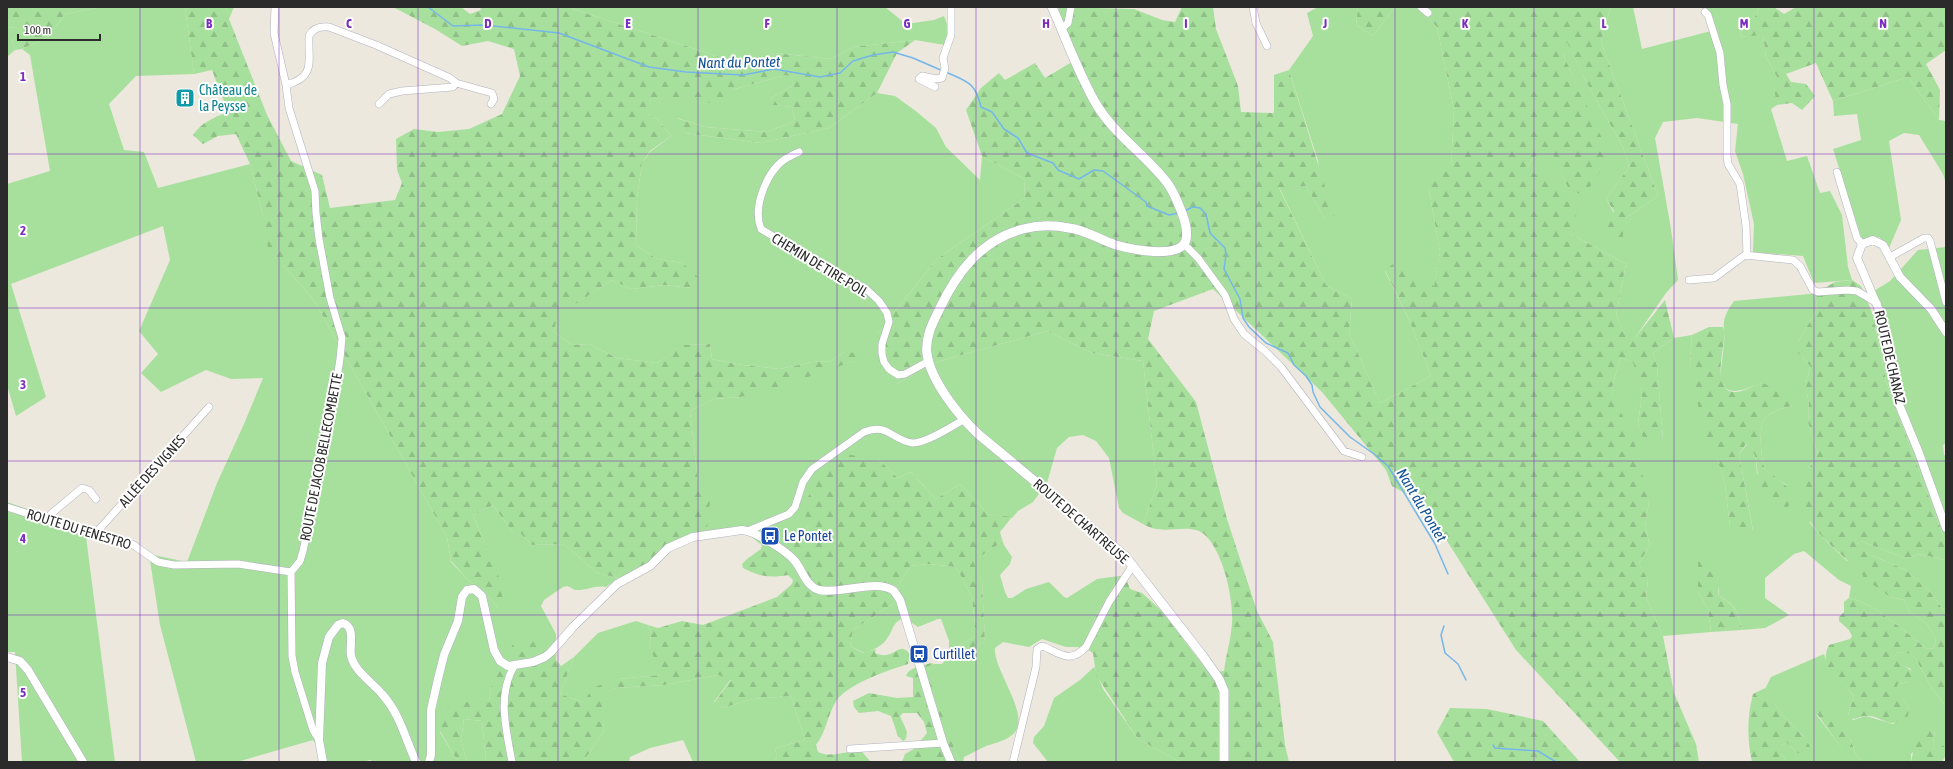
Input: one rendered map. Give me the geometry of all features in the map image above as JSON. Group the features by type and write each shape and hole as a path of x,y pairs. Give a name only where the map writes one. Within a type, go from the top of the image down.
{"main road":[{"path":"929,361 927,346 930,328 946,295 966,265 989,244 1000,237 1024,229 1057,226 1087,232 1115,244 1137,250 1166,252 1178,249 1184,244 1187,234 1184,217 1168,184 1120,135 1100,109 1090,93 1052,7"},
{"name":"ROUTE DE CHARTREUSE","path":"929,361 936,377 963,420 1115,547 1133,566 1222,684 1224,691 1225,714 1224,762"}],"street":[{"name":"ROUTE DE JACOB BELLECOMBETTE","path":"275,7 274,33 286,85 288,108 310,171 315,191 316,213 330,298 342,338 330,422 303,551 300,561 291,572"},
{"path":"935,87 920,80 920,78 922,76 940,80 944,71 943,58 951,35 952,7"},
{"path":"1062,28 1068,23 1071,7"},
{"path":"1253,7 1256,23 1267,46"},
{"path":"1421,7 1428,13"},
{"path":"1707,14 1720,53 1723,85 1727,104 1728,164 1740,184 1746,226 1747,256"},
{"path":"286,85 304,78 308,72 309,36 311,32 321,26 329,27 376,45 450,78 456,83 492,93 494,99 491,104"},
{"path":"379,104 389,94 402,91 452,87 456,83"},
{"name":"CHEMIN DE TIRE-POIL","path":"799,152 779,164 771,174 758,208 758,221 761,229 844,279 865,288 879,301 887,313 889,322 882,344 884,362 890,369 898,375 906,374 929,361"},
{"path":"1837,172 1857,238 1862,244 1869,241 1879,242 1883,245 1900,277 1931,309 1946,332"},
{"path":"1890,257 1924,238 1928,238 1946,302"},
{"path":"1184,244 1198,258 1225,295 1234,318 1244,334 1266,352 1281,367 1344,451 1362,457"},
{"name":"ROUTE DE CHANAZ","path":"1862,244 1857,258 1885,327 1898,402 1920,453 1946,528"},
{"path":"1689,280 1714,278 1742,256 1793,260 1800,266 1813,290 1818,292 1857,290 1876,303"},
{"name":"ALLÉE DES VIGNES","path":"94,535 209,407"},
{"path":"429,762 431,755 430,723 434,694 444,655 458,621 462,597 467,590 474,589 482,596 496,655 504,664 514,666 533,662 545,657 556,648 586,612 617,584 650,566 668,548 693,537 750,530 789,514 795,507 803,482 812,469 864,432 871,429 882,429 906,442 914,443 934,436 963,420"},
{"path":"48,519 51,514 82,488 89,490 96,499"},
{"name":"ROUTE DU FENESTRO","path":"7,507 94,535 132,544 158,562 174,565 238,564 291,572"},
{"path":"750,530 784,551 795,560 813,587 823,590 880,587 894,591 900,600 943,742 951,762"},
{"path":"1012,762 1036,667 1037,649 1042,646 1066,657 1071,657 1086,648 1109,602 1133,566"},
{"path":"291,572 292,656 295,672 313,730 319,740"},
{"path":"323,762 319,740 321,674 324,650 332,631 338,625 343,623 348,626 351,631 351,653 355,665 391,705 403,726 416,762"},
{"path":"7,657 20,661 28,670 83,762"},
{"path":"512,762 505,724 503,701 508,678 514,666"},
{"path":"850,749 943,742"}],"green space":[{"path":"7,7 101,7 65,14 48,37 22,49 15,50 12,40 21,33 19,28 7,27"},
{"path":"101,7 185,7 194,74 136,76 109,104 124,150 144,152 158,188 250,164 263,216 283,265 313,299 447,537 451,562 468,580 485,592 498,608 484,541 473,515 493,505 513,533 520,533 532,545 564,544 597,573 618,578 606,587 575,590 567,586 563,587 544,600 541,606 556,634 556,642 491,687 489,703 440,732 458,762 374,762 370,760 363,762 326,762 313,740 237,762 196,762 160,625 149,554 187,562 217,483 263,378 231,379 206,370 161,392 141,373 158,354 139,331 170,260 163,226 11,284 46,397 16,416 7,385 7,184 50,171 30,55 22,49 48,37 65,14"},
{"path":"185,7 234,7 229,19 267,115 291,161 322,175 330,208 395,200 402,183 397,170 396,139 414,129 438,132 469,129 502,114 520,76 514,49 488,41 462,46 435,29 393,7 461,7 470,14 481,10 480,7 571,7 573,9 741,64 775,53 831,59 853,47 915,40 897,53 877,93 829,128 761,143 685,133 676,118 705,127 767,132 795,121 792,107 773,105 771,98 792,86 796,80 786,75 731,90 728,104 651,98 646,114 657,119 671,136 650,151 642,163 637,198 636,245 657,259 682,263 705,283 692,288 665,285 631,289 612,280 557,316 554,332 572,345 589,344 617,358 657,363 683,345 710,344 712,359 742,365 780,369 812,362 831,361 844,352 857,353 855,361 766,391 740,397 714,399 690,411 698,482 711,492 706,537 675,548 644,573 618,578 597,573 564,544 532,545 520,533 513,533 493,505 473,515 498,574 503,600 498,608 485,592 468,580 451,561 447,537 313,299 283,265 270,261 263,216 250,164 236,134 218,136 203,144 193,135 204,124 213,118 228,112 212,70 194,74"},
{"path":"571,7 885,7 906,24 934,20 944,16 949,30 945,45 915,40 853,47 831,59 775,53 741,64 573,9"},
{"path":"1058,7 1134,9 1162,20 1175,22 1182,7 1213,7 1216,29 1238,86 1241,112 1274,113 1274,75 1289,70 1334,216 1325,219 1306,186 1279,188 1326,285 1352,299 1349,333 1380,403 1431,376 1410,322 1385,270 1397,261 1434,286 1440,252 1429,190 1435,172 1451,167 1454,110 1437,27 1416,7 1611,7 1601,42 1658,196 1626,218 1621,247 1606,230 1614,211 1606,199 1629,167 1623,147 1585,80 1567,42 1563,48 1563,54 1610,156 1584,196 1568,188 1550,148 1533,158 1527,168 1579,207 1569,233 1626,264 1616,315 1630,344 1665,300 1674,338 1653,353 1657,366 1663,440 1644,441 1638,424 1642,394 1633,362 1620,358 1611,392 1633,437 1649,501 1645,527 1650,545 1639,563 1648,580 1646,597 1663,636 1674,693 1696,744 1699,762 1620,762 1516,650 1423,503 1392,486 1386,470 1322,392 1213,289 1154,311 1148,339 1196,402 1227,519 1257,611 1273,642 1285,745 1289,762 1180,762 1138,739 1096,675 1093,653 1090,651 1087,640 1089,631 1097,614 1119,576 1125,576 1130,589 1142,593 1162,611 1209,673 1224,671 1232,623 1231,600 1225,572 1214,547 1207,537 1199,531 1192,529 1165,530 1143,524 1157,485 1143,361 1092,353 1047,331 940,361 896,384 880,372 877,334 937,259 1025,198 1024,179 982,156 966,110 981,88 999,73 1005,80 1035,63 1045,78 1072,62"},
{"path":"1318,7 1358,7 1356,25 1373,36 1395,7 1416,7 1437,27 1454,110 1451,168 1429,190 1440,252 1434,287 1397,262 1385,271 1410,322 1431,376 1380,403 1349,333 1352,299 1326,285 1279,187 1306,186 1325,219 1318,161 1289,70 1313,36 1307,13"},
{"path":"1358,7 1395,7 1373,36 1356,25"},
{"path":"1611,7 1633,7 1642,49 1711,31 1706,10 1700,7 1759,7 1757,15 1743,25 1740,37 1763,34 1766,57 1777,77 1777,105 1771,109 1787,161 1807,156 1820,193 1830,191 1842,215 1848,267 1852,280 1814,283 1803,256 1753,252 1754,224 1743,174 1735,151 1738,124 1697,118 1663,122 1655,138 1671,229 1678,280 1666,293 1630,345 1616,315 1626,264 1569,233 1527,168 1533,158 1550,147 1568,188 1609,156 1563,54 1563,48 1567,41 1585,80 1623,147 1629,167 1606,199 1623,229 1626,218 1658,196 1601,42"},
{"path":"1759,7 1774,7 1784,14 1796,7 1946,7 1946,50 1926,64 1940,90 1939,120 1908,77 1833,101 1816,63 1786,74 1791,82 1806,84 1815,96 1802,110 1792,103 1777,105 1774,88 1777,77 1766,57 1763,35 1740,37 1743,25 1757,15"},
{"path":"7,27 19,28 21,33 12,40 15,50 7,57"},
{"path":"786,75 797,80 792,86 771,98 774,105 792,107 795,121 767,132 705,127 677,118 685,133 761,143 829,128 877,93 895,96 936,128 946,147 980,180 982,156 1024,179 1025,198 937,259 877,334 896,384 940,361 1047,331 1092,353 1143,361 1157,485 1143,524 1123,513 1119,508 1109,458 1096,441 1083,435 1069,437 1057,448 1047,483 1033,502 1018,511 1012,518 988,514 960,484 936,499 911,472 898,478 878,459 828,463 819,481 810,524 791,543 776,535 759,543 748,534 706,537 707,525 698,482 690,411 714,399 740,397 855,361 844,352 831,361 812,362 780,369 742,365 712,359 710,344 684,345 657,363 617,358 589,344 572,345 554,332 556,316 612,280 631,289 665,285 692,288 682,263 657,259 636,245 637,198 642,163 650,152 671,136 657,119 645,114 651,98 686,100 731,90"},
{"path":"1908,77 1939,120 1946,121 1946,184 1943,174 1919,135 1904,133 1889,141 1901,220 1889,248 1879,237 1862,240 1833,149 1861,140 1857,114 1834,116 1833,101"},
{"path":"1946,247 1946,443 1943,445 1944,455 1946,456 1946,509 1943,513 1946,518 1946,543 1886,381 1873,315 1874,291 1890,281 1918,250"},
{"path":"1852,280 1861,286 1873,315 1886,381 1946,543 1946,560 1919,554 1907,559 1861,541 1858,541 1857,544 1868,554 1906,570 1931,593 1942,608 1946,610 1946,706 1932,689 1916,659 1911,654 1898,652 1894,657 1896,660 1915,675 1909,682 1898,684 1897,687 1909,710 1908,716 1895,723 1886,722 1872,716 1863,716 1853,719 1849,718 1848,715 1854,696 1832,673 1826,661 1826,653 1829,645 1850,639 1852,636 1849,630 1839,621 1839,617 1844,612 1844,602 1849,598 1859,601 1880,612 1927,649 1934,648 1936,639 1927,624 1910,612 1904,600 1890,597 1864,578 1861,572 1861,561 1848,561 1823,537 1813,525 1806,513 1802,500 1802,487 1807,471 1818,454 1808,422 1809,404 1805,383 1810,366 1798,353 1798,342 1816,311 1817,304 1814,294 1835,282"},
{"path":"1814,294 1817,304 1816,311 1798,342 1798,353 1810,366 1805,383 1809,404 1808,422 1818,454 1809,467 1810,523 1847,561 1861,561 1861,572 1890,597 1904,600 1910,612 1927,624 1936,639 1934,648 1927,649 1880,612 1859,601 1849,598 1851,586 1839,580 1804,551 1794,554 1765,578 1765,598 1789,615 1765,628 1742,630 1739,618 1733,606 1719,596 1717,575 1694,550 1698,564 1698,591 1708,610 1711,632 1663,636 1646,597 1648,580 1639,563 1650,545 1645,527 1649,501 1611,392 1620,358 1634,362 1642,394 1638,424 1644,440 1663,440 1657,366 1653,353 1674,338 1692,335 1690,364 1725,485 1730,527 1753,530 1739,454 1747,444 1753,450 1757,474 1788,486 1765,470 1761,450 1761,433 1764,420 1767,416 1793,405 1762,383 1738,391 1727,389 1723,385 1720,379 1725,334 1724,320 1734,301"},
{"path":"1709,327 1723,327 1725,333 1721,358 1721,377 1723,385 1728,390 1738,392 1762,383 1789,393 1795,398 1793,405 1767,416 1764,420 1761,433 1761,450 1765,470 1782,482 1791,492 1792,498 1790,504 1784,510 1776,507 1762,494 1758,481 1756,460 1751,448 1746,444 1739,454 1753,531 1747,534 1734,534 1730,527 1725,485 1717,458 1702,426 1690,364 1692,335"},
{"path":"845,454 878,459 898,478 911,472 936,499 960,484 988,514 1012,517 1000,532 1002,539 999,544 973,561 982,582 985,642 947,658 949,652 976,636 972,597 956,567 929,564 910,566 898,586 896,602 853,630 850,646 863,653 876,649 875,653 885,655 904,649 910,654 908,664 857,684 840,696 832,708 822,735 816,745 818,752 829,755 856,751 862,752 871,762 774,762 777,757 775,748 805,740 791,696 753,699 722,708 714,703 731,680 718,675 664,685 616,688 602,695 604,731 583,762 486,762 482,721 464,719 461,740 467,762 458,762 440,731 438,709 475,700 489,703 491,687 516,638 557,646 556,660 561,666 574,657 560,694 583,702 594,687 619,679 660,675 650,647 651,633 648,625 658,628 682,621 703,625 777,597 792,584 793,580 788,575 760,575 743,568 742,564 761,549 762,545 759,543 776,535 791,543 809,525 802,507 828,463"},
{"path":"7,502 85,529 115,762 22,762 15,652 7,652"},
{"path":"1002,539 1012,557 1010,564 1000,575 1008,598 1012,598 1026,589 1049,582 1064,597 1067,598 1097,579 1119,576 1089,631 1087,639 1090,651 1078,647 1066,647 1042,639 1029,647 1003,642 995,648 996,658 1016,706 1018,727 1009,737 979,749 964,757 963,762 959,762 925,667 934,664 942,664 947,658 985,642 982,582 972,561 999,544"},
{"path":"1858,541 1907,559 1919,554 1946,560 1946,610 1942,608 1931,593 1906,570 1868,554 1857,545"},
{"path":"1693,549 1708,560 1716,570 1719,596 1733,607 1739,618 1742,630 1711,632 1708,610 1698,591 1698,564"},
{"path":"929,564 956,567 972,597 976,636 949,652 949,641 941,619 918,627 901,619 894,625 886,640 874,649 864,653 850,646 853,630 896,602 898,586 910,566"},
{"path":"636,621 648,625 651,633 650,647 661,675 619,679 583,702 560,694 574,657 598,633"},
{"path":"1898,652 1911,654 1916,659 1932,689 1946,706 1946,744 1935,751 1933,744 1935,730 1911,754 1911,762 1864,762 1857,757 1850,738 1816,714 1852,762 1787,762 1781,753 1781,746 1786,742 1796,752 1806,739 1781,713 1765,689 1771,677 1824,654 1832,673 1854,696 1848,715 1853,720 1866,716 1893,724 1909,710 1897,688 1898,684 1909,682 1911,669 1897,663 1894,657"},
{"path":"931,663 934,664 926,667 959,762 902,762 905,754 914,749 927,733 924,722 917,713 903,713 900,716 907,732 906,739 903,741 898,736 891,716 878,711 859,713 854,707 853,701 869,693 897,698 913,697 913,678 906,676 913,669"},
{"path":"1094,667 1103,689 1138,739 1180,762 1048,762 1033,743 1034,737 1044,726 1054,698 1080,680"},
{"path":"718,675 731,679 714,702 722,708 753,699 791,696 805,740 775,748 777,757 774,762 693,762 683,740 650,748 630,757 629,762 583,762 604,731 601,695 616,688 664,685"},
{"path":"1765,688 1781,713 1806,739 1812,751 1809,757 1796,752 1786,742 1781,746 1781,753 1787,762 1752,762 1748,728 1751,703 1753,694"},
{"path":"1815,701 1842,726 1850,738 1857,757 1864,762 1852,762 1849,759 1813,708"},
{"path":"1450,708 1487,709 1543,721 1580,762 1454,762 1437,732"},
{"path":"464,719 482,721 486,762 467,762 461,740"},
{"path":"1927,729 1935,730 1933,744 1935,750 1946,744 1946,755 1942,762 1911,762 1914,747"}],"waterway":[{"name":"Nant du Pontet","path":"428,7 453,26 484,25 559,33 649,67 686,72 743,75 774,69 820,77 840,73 853,61 873,55 893,52 913,58 943,71"},
{"name":"Nant du Pontet","path":"946,72 970,84 976,92 981,107 992,112 1004,129 1018,138 1027,153 1053,163 1058,170 1079,179 1094,170 1103,171 1146,202 1147,206 1169,215 1179,213"},
{"name":"Nant du Pontet","path":"1184,211 1193,207 1200,208 1206,214 1210,233 1225,248 1226,255 1224,269 1240,299 1243,318 1249,327 1266,343 1288,353 1294,365 1306,376 1312,385 1313,392 1320,407 1350,437 1388,466 1435,544 1448,574"},
{"name":"Nant du Pontet","path":"1444,626 1441,635 1445,653 1458,664 1466,680"},
{"name":"Nant du Pontet","path":"1493,745 1495,748 1538,751 1556,762"}],"place":[{"name":"Château de la Peysse","path":"185,98"},
{"name":"Le Pontet","path":"770,536"},
{"name":"Curtillet","path":"919,654"}]}
